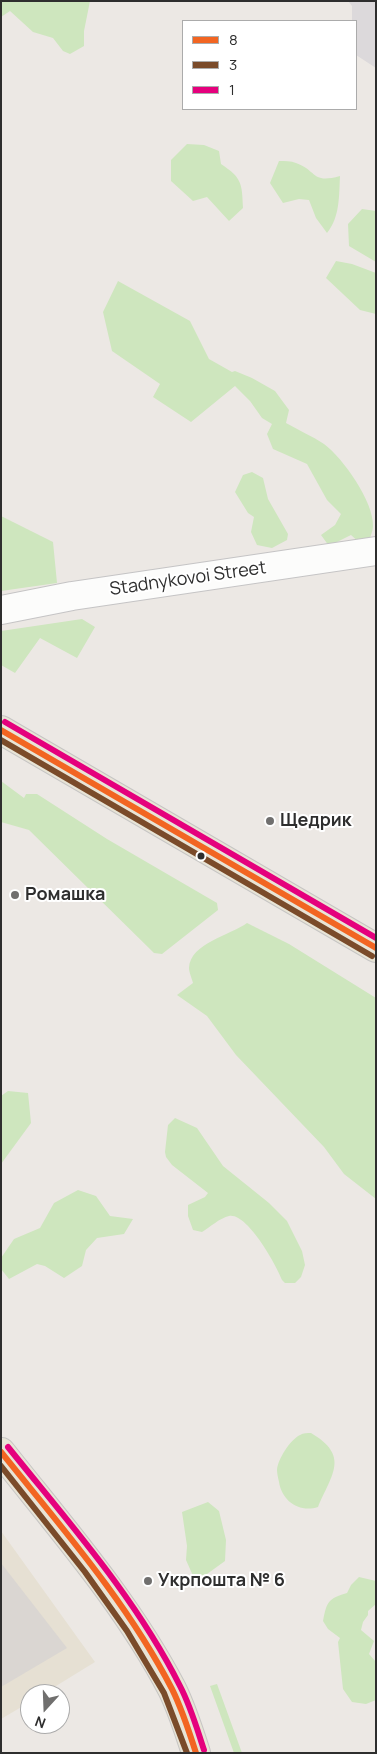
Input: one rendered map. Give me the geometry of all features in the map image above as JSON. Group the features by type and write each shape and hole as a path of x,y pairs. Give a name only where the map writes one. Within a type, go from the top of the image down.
{"main road":[{"path":"7,735 376,948"},
{"path":"1,1452 142,1636 172,1690 196,1753"}],"street":[{"name":"Stadnykovoi Street","path":"1,610 79,595 376,551"}],"shaded area":[{"path":"348,1 376,1 376,68 357,56 357,20 352,20 352,6"},
{"path":"1,1531 95,1662 59,1684 20,1684 20,1708 1,1719"},
{"path":"1,1563 67,1648 1,1687"}],"green space":[{"path":"1,1 90,1 84,31 84,46 70,54 63,51 53,38 33,32 10,11 1,17"},
{"path":"187,144 204,145 219,151 221,164 233,173 240,182 243,208 229,221 207,197 193,201 171,181 171,160"},
{"path":"279,161 296,163 319,178 340,176 337,213 327,233 316,218 309,200 299,199 283,203 270,183"},
{"path":"362,209 376,211 376,262 349,246 348,224"},
{"path":"336,261 352,264 376,273 376,314 360,310 326,278"},
{"path":"118,281 190,321 209,359 232,372 235,371 252,378 275,391 289,410 286,423 324,444 340,459 363,493 372,516 373,526 368,545 362,545 351,535 329,546 321,535 335,525 341,514 327,500 307,464 273,449 267,434 272,424 262,418 250,401 235,386 191,422 153,397 160,384 112,351 103,312"},
{"path":"252,472 263,478 268,499 288,534 287,540 272,548 257,545 251,532 254,517 248,513 235,492 243,475"},
{"path":"1,516 53,542 57,583 1,591"},
{"path":"82,619 95,627 77,658 40,638 15,673 1,665 1,631"},
{"path":"1,781 24,798 26,794 37,794 107,839 217,903 218,910 162,954 154,953 29,830 1,822"},
{"path":"247,923 289,944 376,998 376,1199 344,1174 324,1147 236,1055 207,1016 177,995 193,983 189,968 191,959 196,952 212,941"},
{"path":"8,1091 28,1093 31,1123 1,1164 1,1096"},
{"path":"175,1118 197,1128 223,1166 269,1203 287,1221 302,1251 305,1265 301,1277 295,1283 285,1283 282,1280 260,1241 244,1222 236,1217 226,1217 202,1232 193,1230 188,1216 188,1205 205,1197 208,1193 172,1165 166,1157 168,1125"},
{"path":"78,1190 96,1196 110,1216 133,1219 124,1234 97,1238 86,1250 82,1266 64,1278 45,1266 37,1264 9,1279 1,1269 1,1258 14,1239 40,1228 54,1203"},
{"path":"311,1433 323,1441 331,1450 334,1466 318,1507 304,1508 292,1504 284,1495 277,1470 282,1455 292,1441 301,1434"},
{"path":"208,1502 219,1511 226,1540 225,1561 207,1574 194,1578 186,1560 187,1546 182,1512"},
{"path":"359,1577 376,1581 376,1604 368,1611 361,1630 374,1641 369,1654 376,1662 376,1700 366,1704 352,1702 343,1689 338,1642 340,1638 328,1629 323,1621 329,1602 347,1593 351,1585"},
{"path":"217,1684 242,1753 234,1753 210,1686"}],"transit line":[{"name":"1","path":"5,722 376,938"},
{"name":"8","path":"1,730 376,948"},
{"name":"3","path":"1,740 372,956"},
{"name":"1","path":"8,1447 78,1533 143,1622 184,1694 204,1750"},
{"name":"8","path":"1,1452 70,1537 135,1626 172,1689 196,1753"},
{"name":"3","path":"1,1466 85,1572 127,1631 164,1693 187,1753"}],"place":[{"name":"Щедрик","path":"270,821"},
{"name":"Ромашка","path":"15,895"},
{"name":"Укрпошта № 6","path":"148,1581"}]}
